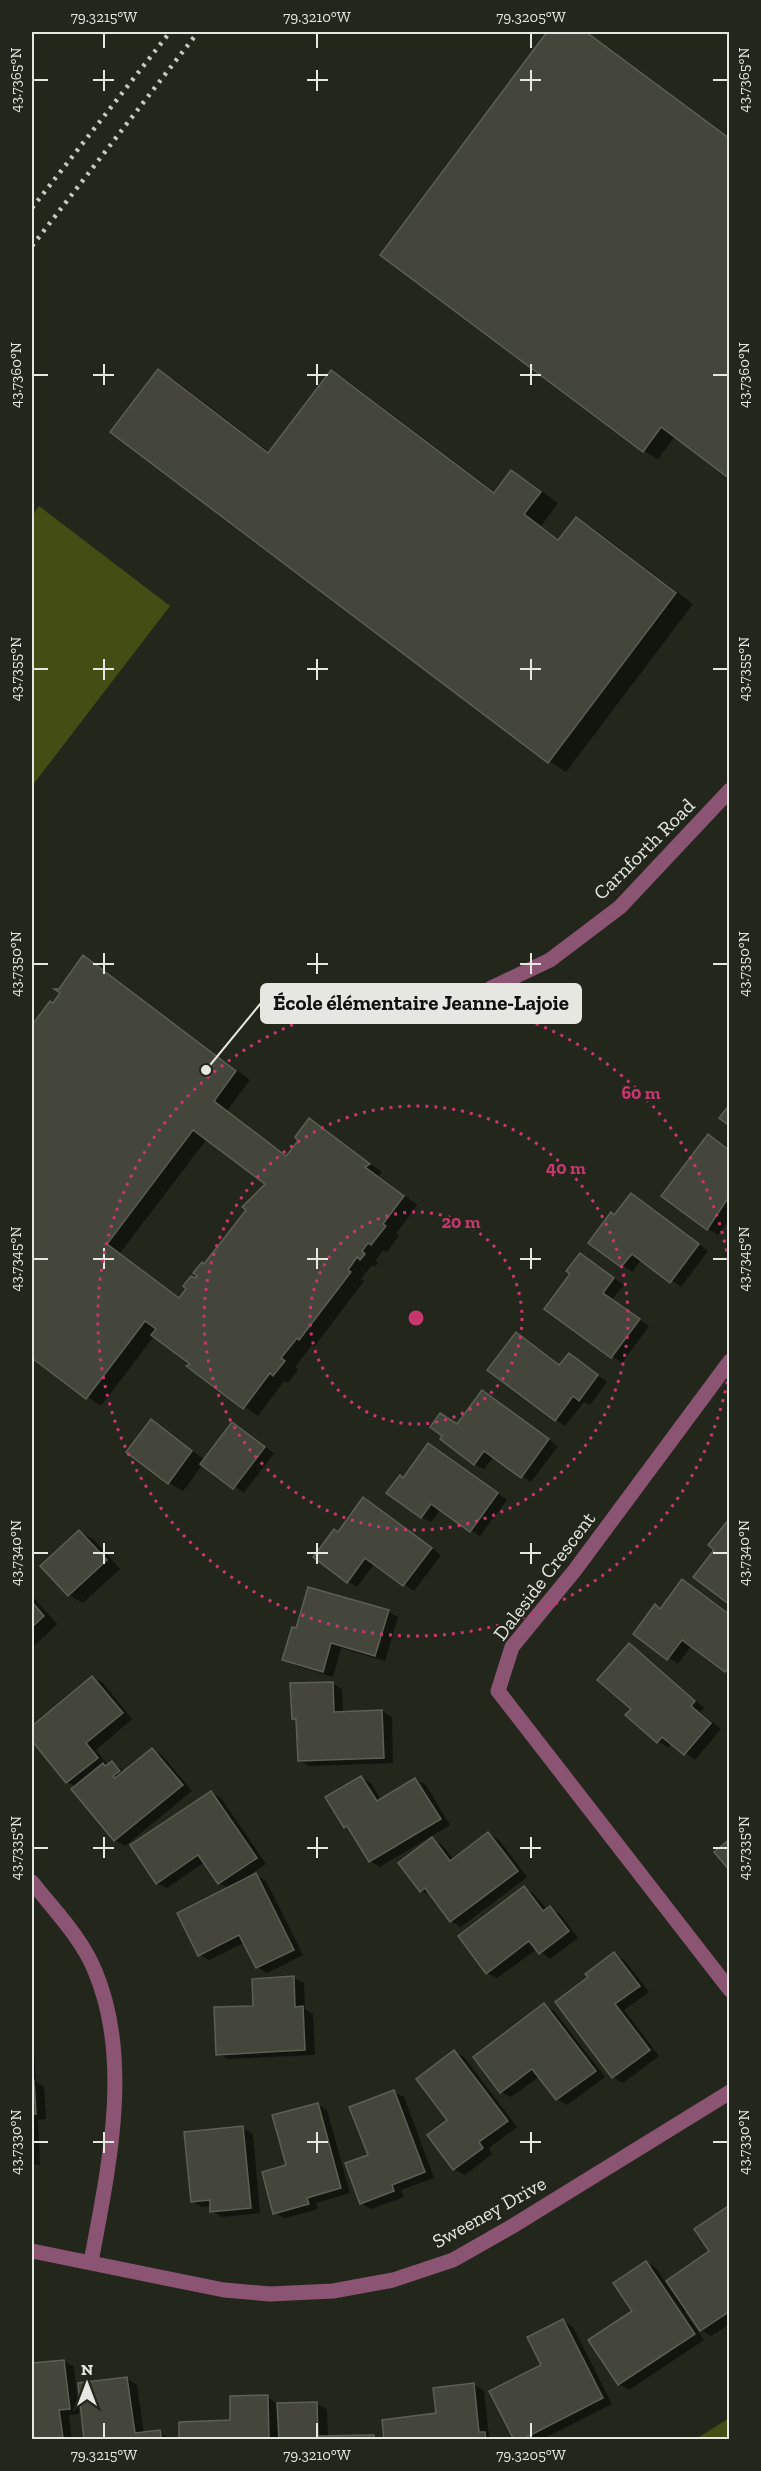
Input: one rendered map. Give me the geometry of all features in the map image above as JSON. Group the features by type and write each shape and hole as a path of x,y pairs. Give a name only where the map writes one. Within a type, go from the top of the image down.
{"street":[{"name":"Carnforth Road","path":"491,988 550,960 620,908 729,789"},
{"name":"Daleside Crescent","path":"729,1360 575,1570 512,1647 498,1691 729,1990"},
{"path":"32,1882 68,1927 95,1970 110,2023 114,2082 110,2145 91,2262"},
{"name":"Sweeney Drive","path":"32,2252 224,2290 270,2294 333,2291 393,2280 453,2260 511,2227 729,2092"}],"green space":[{"path":"39,506 170,606 32,786 32,516"},
{"path":"729,2418 729,2439 696,2439"}],"building":[{"path":"547,32 586,32 730,139 730,472 726,476 661,427 643,452 380,255"},
{"path":"158,369 268,453 331,370 494,493 511,470 541,492 524,514 558,540 576,517 676,593 548,763 110,432"},
{"path":"83,955 236,1071 214,1101 286,1156 298,1141 295,1137 309,1118 370,1164 365,1167 404,1196 383,1224 386,1226 371,1245 368,1243 362,1251 365,1254 360,1260 357,1257 348,1270 351,1272 299,1340 297,1338 281,1358 285,1361 273,1376 270,1373 243,1409 186,1366 190,1364 151,1335 156,1329 145,1321 86,1399 32,1358 32,1025 50,1001 53,1003 60,993 54,989 59,989","holes":["193,1130 265,1184 242,1207 246,1210 204,1264 202,1262 193,1273 197,1276 195,1278 191,1276 183,1286 186,1289 179,1298 107,1244"]},
{"path":"730,1104 730,1126 719,1118"},
{"path":"708,1134 730,1151 730,1195 707,1230 661,1196"},
{"path":"631,1193 699,1244 670,1283 632,1254 621,1267 588,1243 611,1212 614,1215"},
{"path":"580,1253 614,1278 603,1293 640,1319 611,1358 544,1309 570,1274 566,1271"},
{"path":"516,1332 559,1365 569,1353 598,1375 579,1401 573,1396 555,1421 487,1370"},
{"path":"482,1390 549,1439 521,1478 484,1451 474,1465 440,1439 442,1436 430,1427 440,1413 457,1424"},
{"path":"151,1419 192,1451 168,1484 126,1452"},
{"path":"232,1422 265,1447 233,1489 200,1464"},
{"path":"428,1443 498,1493 470,1532 431,1504 421,1518 386,1493 400,1475 403,1478"},
{"path":"363,1497 432,1548 403,1586 365,1558 347,1583 313,1557 334,1529 338,1532"},
{"path":"730,1518 730,1605 693,1577 714,1550 708,1545"},
{"path":"79,1530 107,1560 68,1596 40,1566"},
{"path":"682,1579 730,1615 730,1666 725,1672 682,1640 667,1660 633,1634 655,1604 660,1609"},
{"path":"308,1587 389,1610 375,1656 331,1643 323,1672 282,1660 292,1627 296,1628"},
{"path":"32,1602 44,1616 32,1627"},
{"path":"629,1643 695,1701 691,1706 711,1723 684,1755 662,1737 657,1743 625,1715 631,1709 597,1680"},
{"path":"92,1676 123,1713 86,1743 98,1758 66,1783 32,1741 32,1726"},
{"path":"333,1682 334,1712 382,1710 384,1758 298,1761 296,1719 292,1719 290,1683"},
{"path":"152,1748 183,1785 114,1841 71,1789 103,1763 105,1766 112,1761 120,1771 113,1776 115,1778"},
{"path":"361,1776 377,1801 415,1778 441,1819 369,1862 347,1826 344,1828 325,1797"},
{"path":"211,1791 257,1858 218,1884 198,1855 156,1884 130,1845"},
{"path":"488,1832 518,1871 450,1922 425,1888 420,1892 398,1863 432,1837 450,1861"},
{"path":"730,1839 730,1871 714,1852"},
{"path":"256,1873 294,1950 256,1968 239,1935 198,1956 177,1913"},
{"path":"524,1886 543,1911 550,1906 569,1931 539,1954 529,1941 486,1974 458,1936"},
{"path":"614,1952 640,1986 615,2004 650,2050 612,2078 555,2002 588,1977 585,1974"},
{"path":"294,1976 295,2007 303,2006 305,2050 216,2055 214,2007 253,2006 252,1979"},
{"path":"544,2003 596,2071 556,2100 532,2069 500,2093 473,2057"},
{"path":"454,2050 508,2121 479,2142 483,2148 453,2170 427,2135 447,2120 416,2079"},
{"path":"32,2080 34,2080 36,2114 32,2114"},
{"path":"394,2090 425,2172 392,2185 394,2191 360,2204 345,2163 368,2155 349,2107"},
{"path":"318,2103 341,2188 307,2198 309,2204 273,2214 262,2172 286,2165 272,2115"},
{"path":"243,2126 251,2208 210,2212 210,2200 191,2202 184,2132"},
{"path":"727,2207 730,2210 730,2311 700,2331 666,2281 709,2251 694,2229"},
{"path":"646,2261 695,2334 618,2385 588,2340 632,2311 613,2283"},
{"path":"563,2319 603,2398 521,2440 514,2440 489,2391 541,2365 527,2337"},
{"path":"64,2360 70,2409 59,2410 63,2437 32,2440 32,2363"},
{"path":"127,2377 135,2433 160,2430 162,2440 84,2440 78,2383"},
{"path":"474,2383 479,2432 485,2432 486,2440 384,2440 382,2420 436,2413 433,2388"},
{"path":"268,2395 269,2440 179,2440 179,2422 230,2420 230,2396"},
{"path":"317,2402 318,2436 374,2435 374,2440 279,2440 277,2403"}],"railway":[{"path":"32,208 170,32"},
{"path":"32,246 198,32"}],"place":[{"name":"École élémentaire Jeanne-Lajoie","path":"206,1070"}]}
